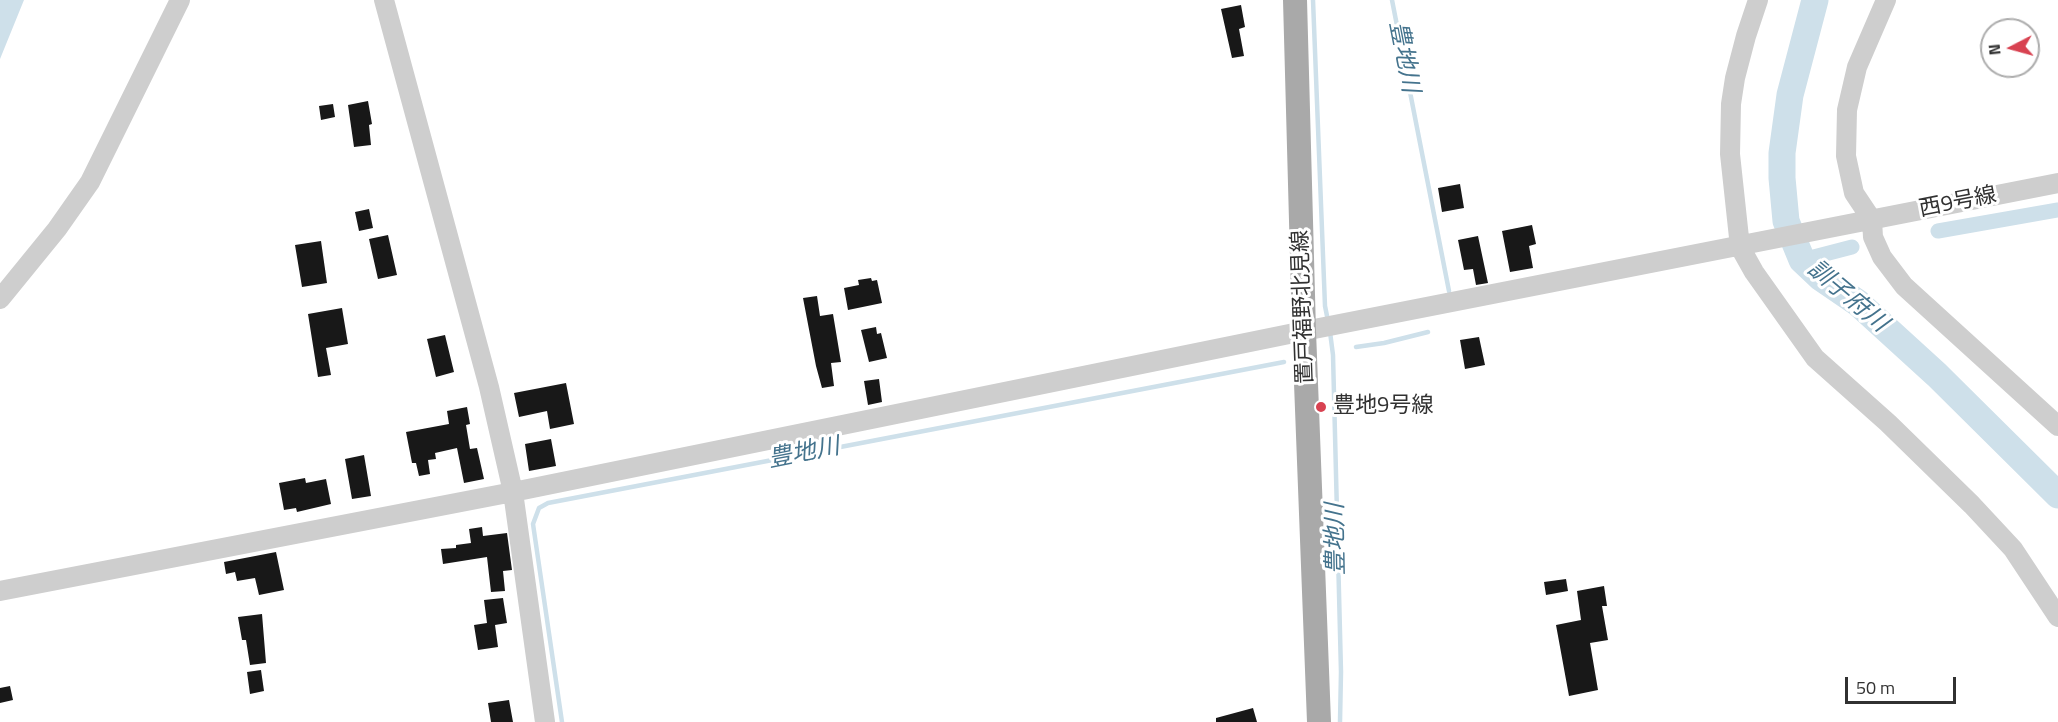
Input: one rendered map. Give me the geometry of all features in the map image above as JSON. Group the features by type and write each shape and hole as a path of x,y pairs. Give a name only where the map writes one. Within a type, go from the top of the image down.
{"main road":[{"name":"置戸福野北見線","path":"1295,0 1321,328 1319,722"}],"street":[{"path":"0,298 57,229 90,182 180,0"},
{"path":"384,0 489,387 513,492 545,722"},
{"path":"1758,0 1735,78 1731,104 1730,154 1746,245 1754,272 1815,358 1888,423 1972,505 2013,549 2058,617"},
{"path":"1886,0 1857,68 1846,110 1846,156 1854,193 1865,222 1882,257 1904,286 2058,426"},
{"name":"西9号線","path":"0,591 513,492 1321,328 2058,183"}],"water":[{"path":"0,0 24,0 0,59"}],"building":[{"path":"1241,5 1245,27 1239,29 1244,56 1232,58 1221,9"},
{"path":"368,101 372,124 369,125 371,145 354,147 348,105"},
{"path":"333,104 335,117 321,120 319,106"},
{"path":"1460,184 1464,208 1442,212 1438,188"},
{"path":"369,209 373,228 359,231 355,212"},
{"path":"1532,225 1536,244 1529,246 1533,268 1510,272 1502,231"},
{"path":"388,235 397,275 378,279 369,239"},
{"path":"1478,236 1488,283 1476,285 1473,269 1464,270 1458,240"},
{"path":"321,241 327,283 302,287 295,245"},
{"path":"871,278 872,281 877,280 882,303 848,310 844,288 859,285 858,280"},
{"path":"817,296 820,316 833,314 841,362 831,363 834,386 822,388 803,298"},
{"path":"342,308 348,344 326,348 331,375 318,377 308,314"},
{"path":"876,327 877,334 881,333 887,358 869,362 861,330"},
{"path":"445,335 454,372 436,377 427,339"},
{"path":"1479,337 1485,365 1465,369 1460,340"},
{"path":"879,379 882,402 868,405 864,381"},
{"path":"566,383 574,424 550,429 547,411 519,417 514,393"},
{"path":"467,407 470,424 466,425 470,449 477,448 484,479 464,483 457,448 435,453 436,459 428,460 430,474 419,476 416,463 412,463 406,432 449,424 447,411"},
{"path":"551,439 556,466 529,471 525,444"},
{"path":"364,455 371,496 352,499 345,459"},
{"path":"305,478 306,483 326,479 331,504 297,512 296,508 284,510 279,483"},
{"path":"482,527 483,536 507,533 512,570 503,571 505,591 491,592 487,557 443,564 441,549 456,548 456,545 471,543 469,529"},
{"path":"276,552 284,590 259,595 255,578 237,581 235,572 226,574 224,562"},
{"path":"1566,579 1568,591 1546,595 1544,582"},
{"path":"1604,586 1607,606 1602,606 1608,640 1590,643 1598,690 1569,696 1556,625 1581,620 1577,591"},
{"path":"503,598 507,623 495,625 498,647 478,650 474,625 487,623 484,600"},
{"path":"262,614 266,663 250,665 246,640 242,640 238,617"},
{"path":"261,670 264,691 250,694 247,672"},
{"path":"10,686 13,700 0,703 0,688"},
{"path":"509,700 513,722 491,722 488,703"},
{"path":"1253,708 1257,722 1216,722 1216,718"}],"waterway":[{"path":"1313,0 1325,306 1328,321"},
{"name":"豊地川","path":"1392,0 1449,291"},
{"name":"訓子府川","path":"1815,0 1790,95 1782,153 1786,221 1802,260 1820,277 1858,303 1937,375 2058,495"},
{"path":"1938,231 2058,210"},
{"path":"1802,260 1852,247"},
{"name":"豊地川","path":"1330,332 1333,355 1341,672 1340,722"},
{"name":"豊地川","path":"1356,347 1428,332"},
{"name":"豊地川","path":"562,722 533,524 539,508 548,503 1284,362"}],"place":[{"name":"豊地9号線","path":"1321,407"}]}
